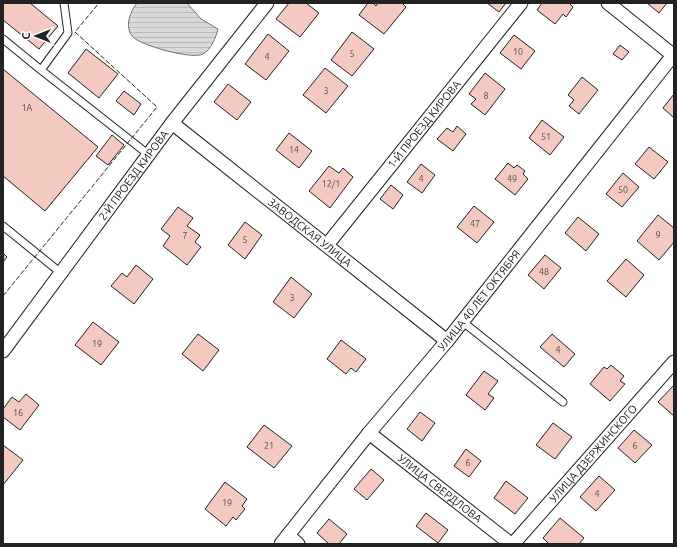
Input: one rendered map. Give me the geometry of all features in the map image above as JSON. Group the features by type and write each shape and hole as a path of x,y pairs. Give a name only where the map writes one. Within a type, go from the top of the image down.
{"street":[{"name":"2-Й ПРОЕЗД КИРОВА","path":"3,351 172,123 267,3"},
{"name":"1-Й ПРОЕЗД КИРОВА","path":"327,245 521,3"},
{"path":"608,3 674,55"},
{"name":"УЛИЦА 40 ЛЕТ ОКТЯБРЯ","path":"284,540 369,433 463,322 674,55"},
{"name":"ЗАВОДСКАЯ УЛИЦА","path":"172,123 447,341"},
{"name":"УЛИЦА ДЗЕРЖИНСКОГО","path":"512,544 674,362"},
{"name":"УЛИЦА СВЕРДЛОВА","path":"369,433 512,544"},
{"path":"284,540 298,544"}],"lane":[{"path":"41,70 68,33 64,3"},
{"path":"3,39 148,155"},
{"path":"3,226 61,273"},
{"path":"463,322 563,402"}],"shaded area":[{"path":"137,3 187,3 201,19 218,29 213,43 206,52 197,55 166,51 145,44 133,37 130,33 128,24 130,15"}],"building":[{"path":"3,3 30,3 58,26 39,49 3,20"},
{"path":"289,3 306,3 319,13 300,37 276,19"},
{"path":"368,3 373,3 376,6 378,3 402,3 406,7 384,34 359,15"},
{"path":"487,3 506,3 499,12"},
{"path":"542,3 569,3 573,7 566,17 563,14 555,24 537,10"},
{"path":"647,3 667,3 659,13"},
{"path":"352,32 374,49 352,76 331,60"},
{"path":"268,34 289,51 266,80 245,64"},
{"path":"514,35 535,51 521,69 500,53"},
{"path":"620,45 629,52 622,60 613,54"},
{"path":"86,49 118,74 99,98 68,73"},
{"path":"325,68 348,86 326,113 303,95"},
{"path":"3,69 98,147 45,211 3,176"},
{"path":"485,73 505,89 485,115 471,104 476,99 469,94"},
{"path":"582,77 598,90 579,114 569,106 574,100 568,95"},
{"path":"228,84 251,102 237,120 214,102"},
{"path":"124,91 141,104 134,115 116,101"},
{"path":"674,94 674,118 663,108"},
{"path":"542,120 564,137 550,155 529,138"},
{"path":"457,126 466,134 453,151 437,139 447,128 453,132"},
{"path":"289,133 312,151 299,168 276,150"},
{"path":"112,135 124,145 108,165 96,156"},
{"path":"649,147 668,162 654,179 635,164"},
{"path":"508,163 514,168 517,165 525,171 523,174 528,179 515,195 495,179"},
{"path":"421,164 435,175 422,193 407,182"},
{"path":"329,166 339,173 343,168 353,177 330,208 309,191"},
{"path":"623,173 639,187 622,207 606,194"},
{"path":"391,185 403,195 393,209 380,199"},
{"path":"474,206 494,222 477,243 457,227"},
{"path":"178,207 193,218 187,226 200,235 195,242 201,247 187,265 163,246 170,236 161,229"},
{"path":"658,215 674,228 674,242 659,260 637,241"},
{"path":"578,217 599,234 586,251 565,233"},
{"path":"245,222 262,235 245,259 228,245"},
{"path":"3,253 7,257 3,262"},
{"path":"545,255 561,268 544,289 528,275"},
{"path":"626,259 644,275 626,297 607,281"},
{"path":"136,265 153,279 134,304 111,286 122,273 127,277"},
{"path":"291,277 312,294 294,318 273,302"},
{"path":"93,322 119,342 101,365 75,345"},
{"path":"198,334 219,350 203,371 182,354"},
{"path":"552,334 575,354 564,367 540,347"},
{"path":"341,340 366,359 356,372 351,368 346,374 327,359"},
{"path":"611,365 624,376 620,381 625,384 610,401 590,384 604,367 607,369"},
{"path":"484,371 498,381 488,394 494,398 485,410 466,395"},
{"path":"674,385 674,416 658,402"},
{"path":"26,394 39,405 20,430 3,417 3,409 12,397 19,402"},
{"path":"420,412 435,423 422,441 407,429"},
{"path":"553,423 572,437 555,459 536,445"},
{"path":"264,425 292,446 274,468 247,447"},
{"path":"634,430 652,445 635,463 618,448"},
{"path":"3,445 23,460 3,485"},
{"path":"466,449 481,461 469,477 454,466"},
{"path":"371,469 384,480 367,500 354,489"},
{"path":"599,476 615,490 596,511 580,497"},
{"path":"506,481 528,498 515,514 494,498"},
{"path":"225,482 247,499 242,506 245,509 236,520 233,517 226,526 205,509"},
{"path":"426,513 448,530 438,543 416,526"},
{"path":"560,518 584,538 579,544 549,544 543,538"},
{"path":"329,519 347,534 339,544 329,544 317,533"}],"fence":[{"path":"3,296 157,107 75,32 99,3"}]}
